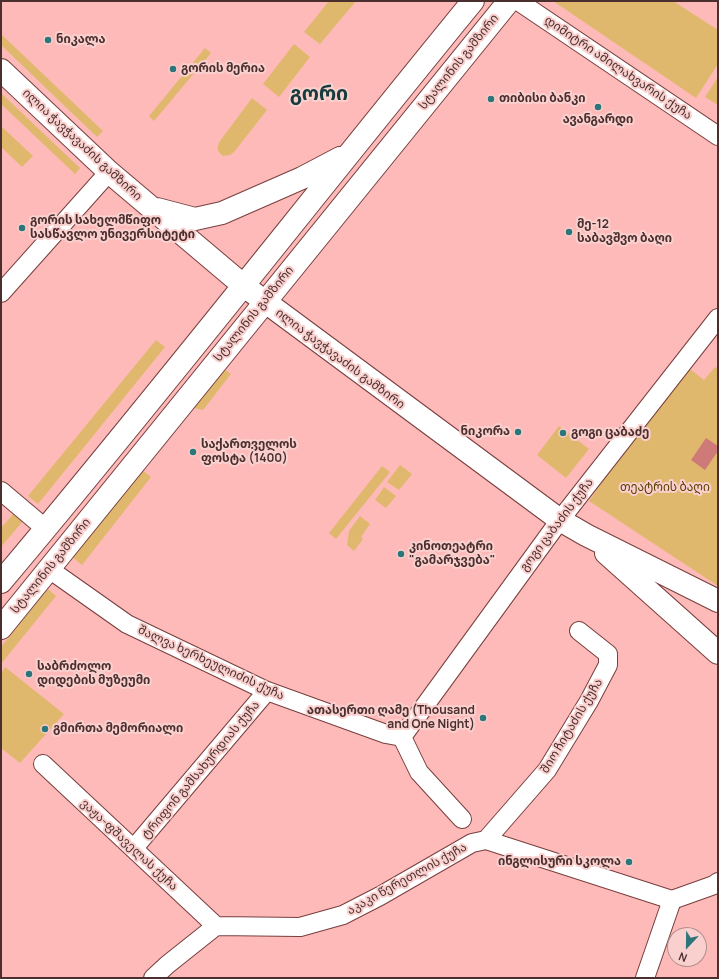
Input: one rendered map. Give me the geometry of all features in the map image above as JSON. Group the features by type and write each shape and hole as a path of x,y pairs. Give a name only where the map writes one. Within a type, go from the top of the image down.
{"main road":[{"path":"1,582 244,286 348,153 473,1"},
{"name":"სტალინის გამზირი","path":"1,628 509,1"},
{"name":"ილია ჭავჭავაძის გამზირი","path":"1,70 109,172 264,302 560,520 586,535 718,601"},
{"path":"150,207 195,219 222,213 302,178 348,153"},
{"name":"ილია ჭავჭავაძის გამზირი","path":"586,535 718,652"}],"street":[{"name":"დიმიტრი ამილახვარის ქუჩა","path":"518,1 718,136"},
{"path":"1,293 109,172"},
{"name":"გოგი ცაბაძის ქუჩა","path":"402,737 560,520 718,318"},
{"path":"1,491 46,529"},
{"name":"შალვა ხერხეულიძის ქუჩა","path":"49,569 127,624 267,691 386,734 402,737"},
{"name":"შიო ჩიტაძის ქუჩა","path":"486,840 547,770 589,701 608,665 608,654 579,631"},
{"name":"ტრიფონ გამსახურდიას ქუჩა","path":"134,848 267,691"},
{"path":"402,737 419,772 462,819"},
{"name":"ვაჟა-ფშაველას ქუჩა","path":"43,764 216,926"},
{"path":"486,840 672,900 714,885 718,882"},
{"name":"აკაკი წერეთლის ქუჩა","path":"216,926 300,927 343,915 380,896 472,843 486,840"},
{"path":"645,978 672,900"},
{"path":"153,978 216,926"}],"green space":[{"path":"329,1 356,1 320,44 304,32"},
{"path":"553,1 673,1 718,30 718,64 696,98"},
{"path":"1,34 103,131 97,137 1,45"},
{"path":"294,44 310,57 279,97 263,84"},
{"path":"205,48 211,53 154,121 149,116"},
{"path":"718,77 718,105 705,97"},
{"path":"1,93 80,168 75,174 1,104"},
{"path":"252,98 267,110 234,152 230,155 223,156 219,153 218,149 220,141"},
{"path":"1,126 33,156 22,167 1,147"},
{"path":"156,340 165,347 38,504 28,496"},
{"path":"221,367 231,374 203,410 189,407"},
{"name":"თეატრის ბაღი","path":"715,367 718,369 718,586 589,501 612,468 690,369 704,380"},
{"path":"559,426 589,449 566,478 537,455"},
{"path":"400,465 412,474 399,490 387,482"},
{"path":"382,466 390,472 336,539 329,533"},
{"path":"141,469 151,477 82,565 71,556"},
{"path":"384,487 396,496 386,508 375,500"},
{"path":"14,513 23,521 1,547 1,528"},
{"path":"360,516 370,524 361,537 363,539 354,551 347,545 349,531"},
{"path":"48,589 56,596 1,664 1,647"},
{"path":"5,667 64,714 20,763 1,748 1,674"}],"shaded area":[{"path":"706,438 718,446 718,451 705,470 691,460"}],"place":[{"name":"ნიკალა","path":"48,40"},
{"name":"გორის მერია","path":"173,69"},
{"name":"თიბისი ბანკი","path":"491,99"},
{"name":"ავანგარდი","path":"598,107"},
{"name":"გორის სახელმწიფო სასწავლო უნივერსიტეტი","path":"22,228"},
{"name":"მე-12 საბავშვო ბაღი","path":"569,232"},
{"name":"ნიკორა","path":"518,432"},
{"name":"გოგი ცაბაძე","path":"563,433"},
{"name":"საქართველოს ფოსტა (1400)","path":"193,452"},
{"name":"კინოთეატრი \"გამარჯვება\"","path":"401,554"},
{"name":"საბრძოლო დიდების მუზეუმი","path":"29,674"},
{"name":"ათასერთი ღამე (Thousand and One Night)","path":"483,718"},
{"name":"გმირთა მემორიალი","path":"45,729"},
{"name":"ინგლისური სკოლა","path":"629,862"}],"district":[{"name":"გორი","path":"319,94"}]}
